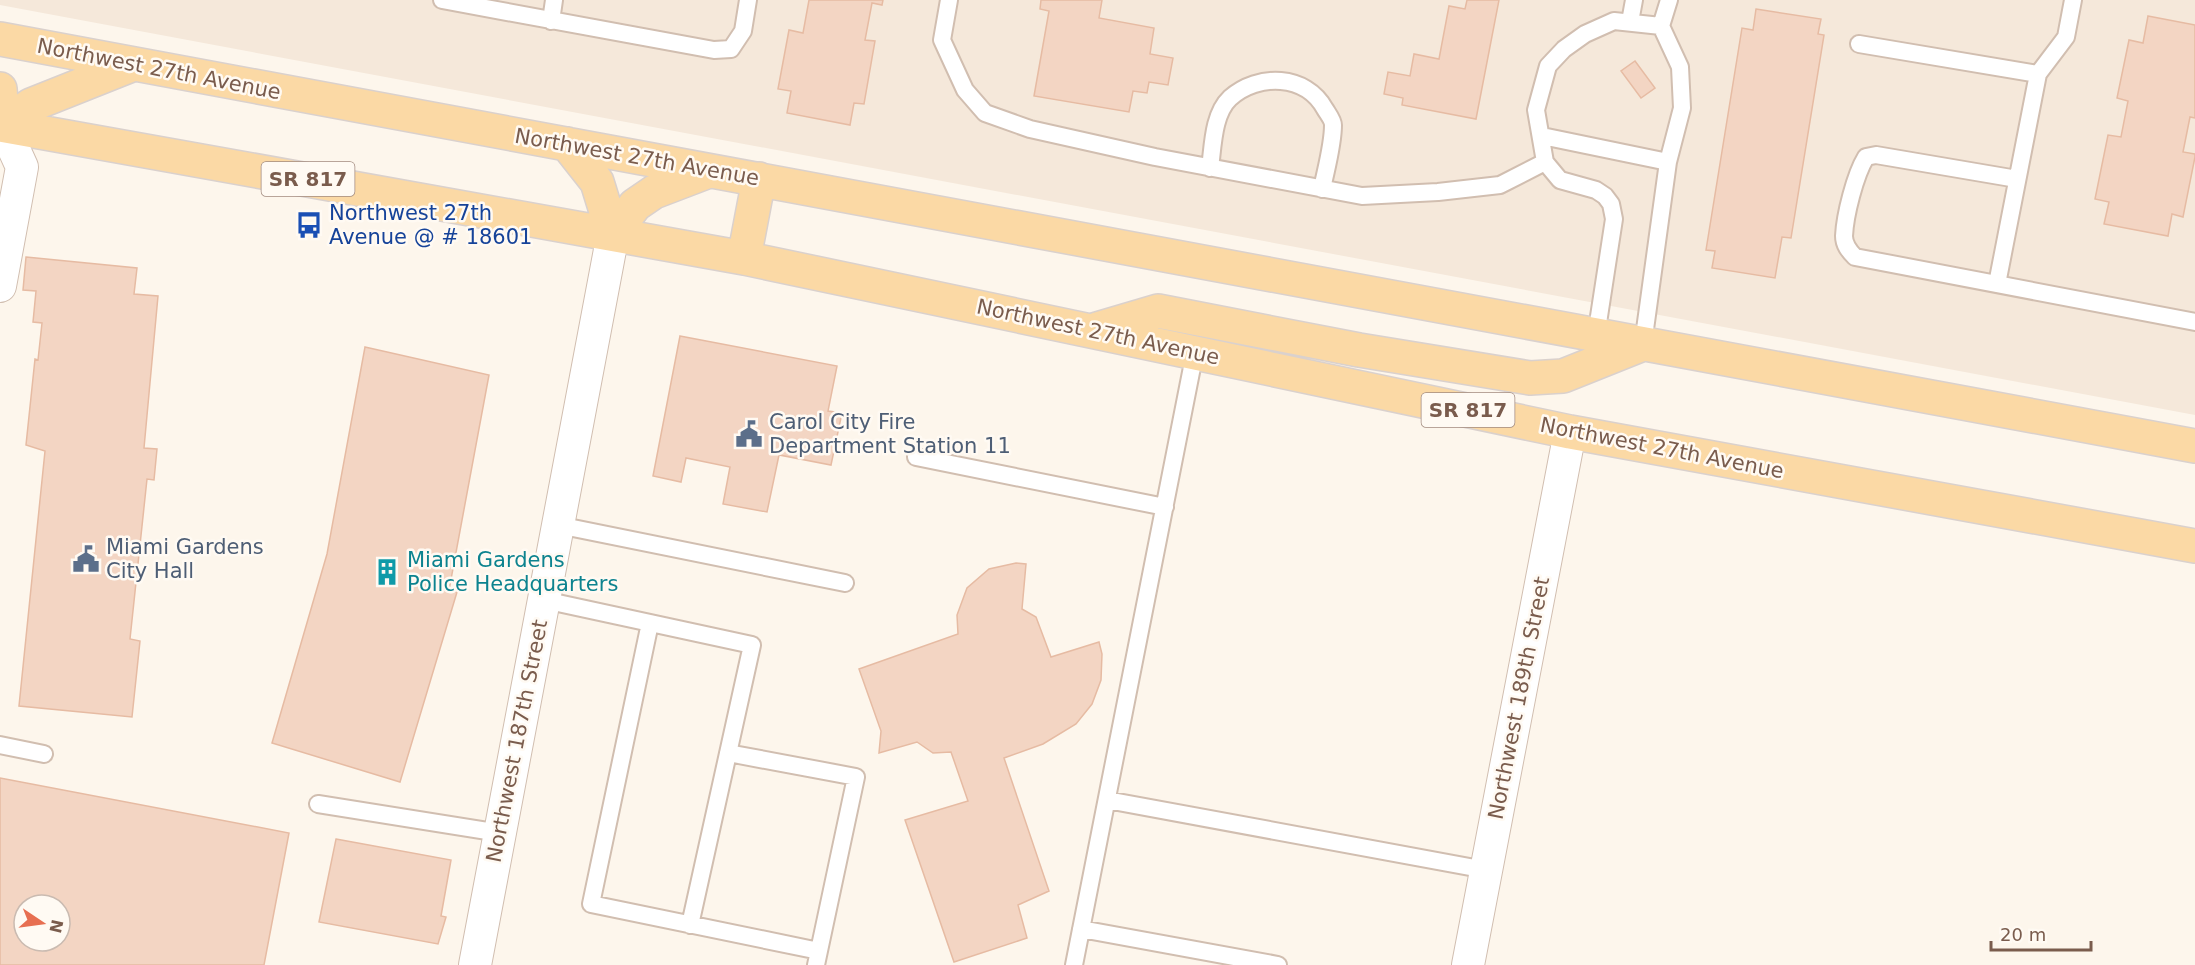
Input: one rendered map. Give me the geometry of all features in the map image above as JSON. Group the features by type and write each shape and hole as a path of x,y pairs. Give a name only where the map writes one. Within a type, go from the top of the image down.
{"main road":[{"name":"Northwest 27th Avenue","path":"0,39 2195,446"},
{"path":"1,130 31,105 134,64"},
{"path":"0,89 1,130"},
{"name":"Northwest 27th Avenue","path":"1,130 744,258 1570,432 2195,546"},
{"path":"567,144 597,182 613,234"},
{"path":"613,234 635,205 654,192 710,171"},
{"path":"744,258 759,179"},
{"path":"1092,331 1158,311 1359,350 1530,378 1563,376 1643,345"}],"street":[{"path":"0,286 22,166 1,130"},
{"name":"Northwest 187th Street","path":"475,965 613,234"},
{"name":"Northwest 189th Street","path":"1468,965 1570,432"}],"lane":[{"path":"442,0 714,50 731,48 742,31 748,0"},
{"path":"551,21 554,0"},
{"path":"950,0 942,40 965,90 985,113 1030,129 1210,168 1362,196 1448,191 1500,185 1545,162"},
{"path":"1630,22 1634,0"},
{"path":"1643,345 1668,162 1682,108 1680,67 1661,26 1669,0"},
{"path":"1996,284 2038,74 2066,37 2073,0"},
{"path":"1596,336 1614,219 1611,204 1596,190 1560,180 1545,162 1536,110 1548,66 1564,49 1585,33 1614,21 1661,26"},
{"path":"1859,44 2038,74"},
{"path":"1210,168 1216,123 1229,99 1252,84 1275,80 1296,83 1319,98 1334,123 1322,189"},
{"path":"1542,136 1668,162"},
{"path":"2017,179 1876,155 1866,157 1858,169 1844,238 1847,249 1855,257 2195,322"},
{"path":"1074,965 1195,352"},
{"path":"916,457 1165,507"},
{"path":"558,525 845,583"},
{"path":"544,600 752,645 690,925"},
{"path":"650,623 591,904 690,925 818,958 856,777 728,753"},
{"path":"0,745 44,754"},
{"path":"1107,800 1486,870"},
{"path":"318,804 500,833"},
{"path":"1081,929 1278,965"}],"shaded area":[{"path":"0,0 2195,0 2195,415 0,5"}],"building":[{"path":"809,0 883,0 882,5 872,3 865,40 875,41 864,104 854,103 850,125 787,113 791,91 778,89 789,30 803,33"},
{"path":"1041,0 1102,0 1099,18 1154,28 1150,54 1173,58 1168,85 1149,82 1147,93 1133,91 1129,112 1034,96 1049,11 1040,9"},
{"path":"1467,0 1499,0 1476,119 1402,105 1403,98 1384,94 1388,72 1410,76 1414,54 1439,59 1449,6 1465,9"},
{"path":"1756,9 1821,19 1818,34 1824,35 1791,238 1782,237 1775,278 1712,268 1715,251 1706,250 1742,28 1753,30"},
{"path":"2148,16 2195,25 2195,118 2190,117 2183,152 2195,154 2195,157 2183,217 2172,214 2168,236 2104,224 2109,202 2095,199 2108,135 2121,137 2128,101 2117,98 2129,40 2143,43"},
{"path":"1635,61 1655,88 1641,98 1621,71"},
{"name":"Miami Gardens City Hall","path":"26,257 137,268 134,294 158,296 144,448 157,449 154,480 147,479 130,639 140,641 132,717 19,706 45,451 26,445 35,359 38,360 42,323 33,322 36,291 23,290"},
{"name":"Carol City Fire Department Station 11","path":"680,336 837,366 828,411 842,413 831,465 779,455 767,512 723,504 730,467 686,458 681,482 653,476"},
{"name":"Miami Gardens Police Headquarters","path":"365,347 489,375 449,590 457,592 400,782 272,743 327,554"},
{"path":"1016,563 1026,564 1022,609 1036,617 1051,657 1099,642 1102,654 1101,680 1092,704 1076,724 1043,744 1004,758 1049,891 1018,905 1027,938 954,962 905,820 968,801 951,752 933,753 917,742 879,753 881,731 859,669 958,634 957,615 967,588 989,569"},
{"path":"0,778 289,833 264,965 0,965"},
{"path":"336,839 451,860 441,916 446,917 438,944 319,922"}],"place":[{"name":"Northwest 27th Avenue @ # 18601","path":"309,225"},
{"name":"Carol City Fire Department Station 11","path":"749,434"},
{"name":"Miami Gardens City Hall","path":"86,559"},
{"name":"Miami Gardens Police Headquarters","path":"387,572"}]}
